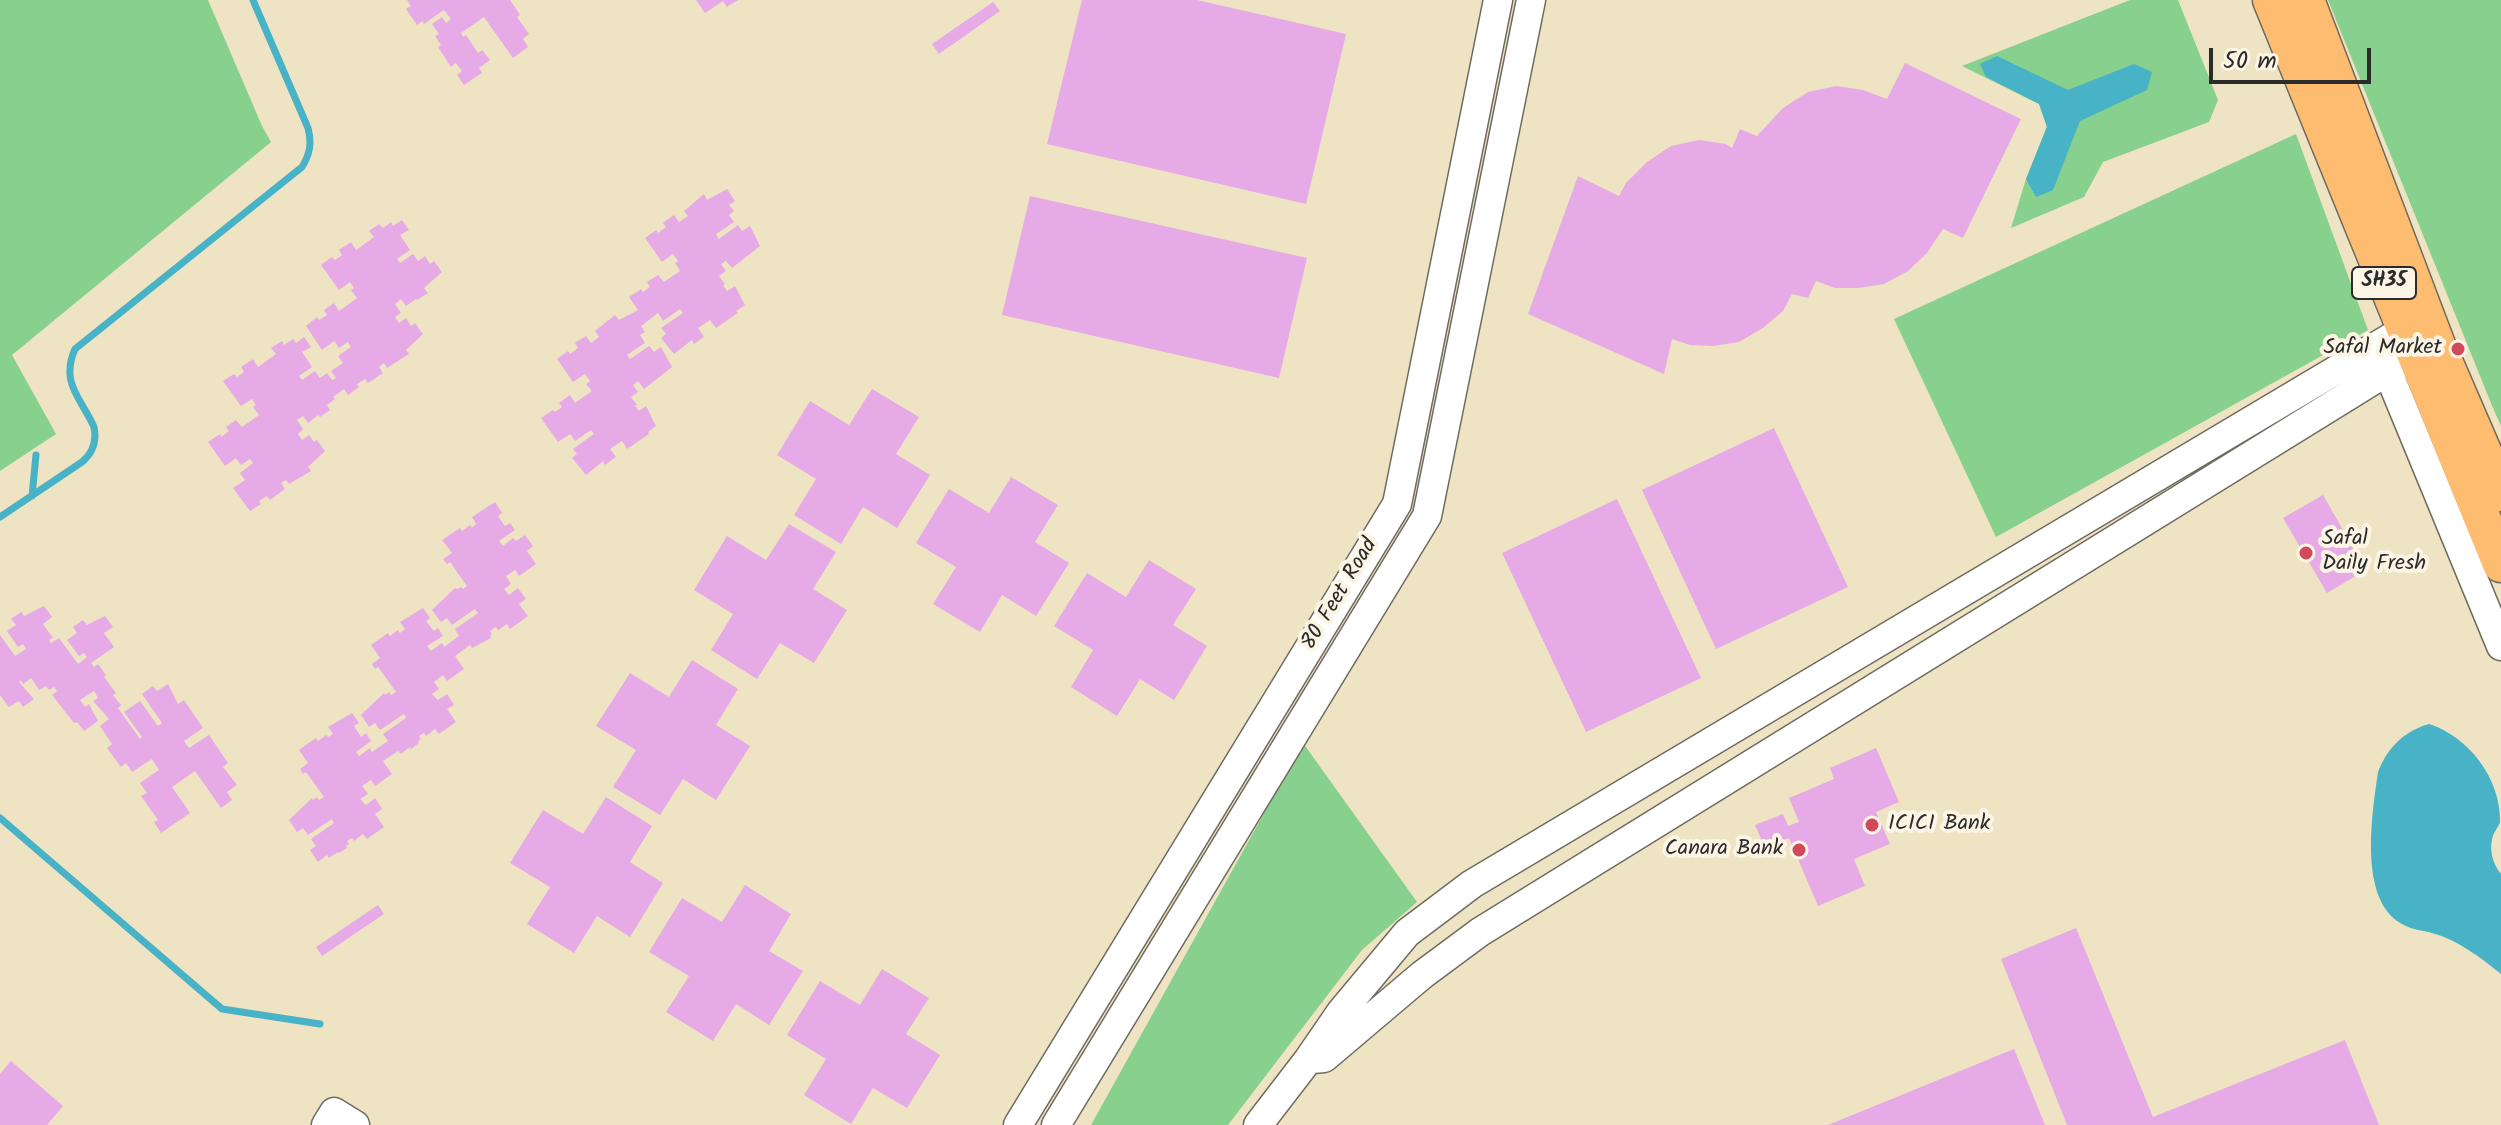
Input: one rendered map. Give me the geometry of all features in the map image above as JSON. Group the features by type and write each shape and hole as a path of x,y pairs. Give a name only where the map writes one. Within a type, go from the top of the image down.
{"main road":[{"name":"SH35","path":"2271,0 2408,344 2501,564"},
{"name":"SH35","path":"2306,0 2408,344 2501,493"}],"street":[{"name":"80 Feet Road","path":"1018,1125 1397,504 1498,0"},
{"name":"80 Feet Road","path":"1056,1125 1427,516 1531,0"},
{"path":"1258,1125 1341,1012 1407,933 1472,884 2225,434 2408,344"},
{"path":"1308,1060 1324,1058 1422,975 1480,932 2243,461 2408,344"},
{"path":"2408,344 2501,646"},
{"path":"2225,434 2243,461"},
{"path":"326,1125 334,1112 355,1125"}],"green space":[{"path":"0,0 208,0 271,142 12,355 56,434 0,471"},
{"path":"2130,0 2178,0 2218,100 2209,122 2103,162 2084,197 2011,228 2047,126 2039,104 1962,66"},
{"path":"2328,0 2501,0 2501,426 2493,408"},
{"path":"2296,134 2368,330 1996,537 1894,319"},
{"path":"1303,743 1417,902 1362,950 1228,1125 1091,1125"}],"water":[{"path":"1997,56 2068,90 2134,64 2152,72 2147,90 2080,121 2053,190 2036,197 2026,179 2047,127 2039,104 1986,77 1980,64"},
{"path":"2429,724 2468,748 2488,774 2495,789 2500,822 2492,838 2491,849 2501,874 2501,974 2451,940 2402,924 2388,912 2373,876 2371,832 2378,772 2398,742 2411,731"}],"building":[{"path":"407,0 510,0 529,34 523,39 528,47 513,58 484,17 461,33 463,37 466,35 478,53 482,50 490,60 479,68 482,73 464,85 457,75 462,71 456,63 451,67 438,47 441,45 435,36 439,34 432,24 442,17 446,23 451,19 444,10 424,24 422,21 417,25 406,9 411,6"},
{"path":"696,0 738,0 727,7 723,1 705,13"},
{"path":"1082,0 1197,0 1346,34 1306,204 1047,144"},
{"path":"993,2 1000,11 939,54 932,44"},
{"path":"1905,63 2021,119 1963,238 1943,229 1927,253 1908,271 1884,284 1835,288 1816,281 1808,298 1792,294 1783,311 1739,342 1713,346 1690,345 1672,339 1664,374 1528,314 1578,176 1619,196 1626,183 1647,162 1671,146 1699,140 1726,144 1732,148 1740,129 1757,136 1783,108 1808,92 1836,86 1863,90 1887,99"},
{"path":"727,189 735,201 729,205 734,211 729,215 734,222 716,234 719,239 738,225 742,231 750,226 760,246 732,268 726,261 721,264 726,271 719,276 723,285 727,291 735,286 745,305 716,328 710,320 698,328 704,337 694,344 692,340 674,354 661,338 666,334 661,328 683,313 680,309 663,321 658,313 641,326 645,332 640,335 645,343 627,355 630,359 649,346 654,352 661,347 672,367 644,389 638,381 633,385 638,392 631,397 635,406 639,411 646,406 656,426 627,449 622,441 610,449 616,457 605,465 603,461 586,475 572,458 577,454 573,449 594,434 591,430 575,441 570,434 558,442 541,418 562,407 559,403 570,395 575,403 592,391 586,384 590,381 585,374 573,382 557,359 578,348 575,343 586,336 591,343 599,337 595,331 615,315 619,320 638,310 629,297 650,287 647,282 658,275 664,282 680,271 673,254 662,262 645,238 666,227 663,223 674,215 679,222 688,216 684,211 704,194 707,200"},
{"path":"1030,196 1307,258 1279,378 1002,315"},
{"path":"402,220 409,230 400,235 410,250 397,259 400,263 413,254 418,261 425,256 430,264 434,261 442,272 424,288 428,293 406,306 401,299 395,304 401,313 395,317 399,323 406,318 411,326 415,323 423,334 406,350 409,354 387,368 384,363 379,367 383,373 368,383 365,379 357,384 359,387 348,395 344,389 333,397 335,399 327,405 330,410 320,417 318,415 308,423 303,416 297,420 303,429 298,434 302,440 309,435 325,451 308,467 311,471 289,484 286,480 281,483 285,489 270,500 267,496 259,501 261,504 250,511 233,488 245,480 240,473 253,463 250,459 241,465 236,458 225,466 208,442 229,431 226,427 236,420 242,427 259,415 252,399 241,406 223,381 244,372 241,367 253,359 258,367 276,354 271,348 282,341 284,345 293,339 296,343 304,337 311,347 302,352 312,367 299,376 302,380 315,371 320,378 327,373 332,380 336,378 331,371 343,363 338,356 351,347 348,342 339,348 334,341 322,350 306,326 317,317 319,320 327,315 324,310 334,303 339,311 357,298 350,282 339,290 321,265 332,257 335,260 342,255 339,250 351,242 356,250 374,237 369,231 379,224 383,228 391,222 393,226"},
{"path":"872,389 919,417 896,454 930,475 897,528 863,507 841,544 794,515 816,479 777,455 810,401 849,425"},
{"path":"1774,428 1848,587 1716,649 1642,490"},
{"path":"1011,477 1058,505 1035,542 1069,563 1036,616 1002,595 980,632 933,604 956,567 916,543 949,489 989,513"},
{"path":"2323,495 2366,570 2327,593 2283,518"},
{"path":"1617,499 1701,678 1586,732 1502,553"},
{"path":"495,502 502,513 498,516 505,526 510,523 515,530 499,541 503,546 513,538 516,541 525,535 533,546 527,551 536,564 519,576 515,570 506,576 511,584 504,589 509,595 518,588 526,599 519,604 528,616 510,629 507,624 498,630 496,627 490,631 491,638 472,648 470,645 455,656 464,669 447,681 443,675 434,682 439,689 432,694 438,700 447,694 454,705 447,709 456,722 439,734 435,729 426,736 424,733 419,736 419,743 411,749 401,754 398,751 383,761 392,774 375,786 371,780 362,786 368,794 360,799 366,805 375,798 382,809 375,814 384,827 367,839 363,834 354,841 352,838 347,841 347,848 318,862 310,850 316,846 311,839 334,823 332,819 308,835 303,828 297,832 289,820 312,798 319,800 324,797 306,772 303,774 300,769 308,763 299,750 316,738 318,741 333,734 328,727 352,713 359,723 354,726 361,737 366,733 371,741 356,752 359,756 370,748 372,752 388,741 383,734 406,718 404,714 380,730 375,723 369,727 361,715 384,693 391,695 396,692 378,667 375,669 372,664 380,658 371,645 388,633 390,636 398,630 400,633 405,629 400,622 423,608 430,618 426,621 434,631 438,628 443,636 427,646 431,651 442,643 444,647 459,636 455,629 478,613 475,609 452,625 447,618 441,622 432,610 455,588 467,586 450,562 447,564 443,559 452,553 442,540 460,528 462,531 470,525 472,528 476,524 472,517"},
{"path":"789,524 836,552 813,589 847,610 814,663 780,643 757,679 711,650 733,614 694,590 727,536 766,560"},
{"path":"1149,560 1196,589 1173,625 1207,646 1174,700 1140,679 1117,716 1071,687 1093,650 1054,626 1087,573 1126,597"},
{"path":"44,606 52,617 43,624 53,638 49,640 51,643 59,638 78,664 87,657 84,653 79,656 67,640 77,633 73,627 83,620 87,625 105,616 113,627 104,633 114,647 91,663 94,667 98,664 106,675 104,677 116,693 113,695 121,705 118,708 140,739 142,737 124,712 140,701 158,726 162,723 142,694 153,686 157,691 168,684 178,704 184,700 203,728 184,741 189,748 209,735 228,763 223,767 237,785 227,792 232,800 221,808 195,771 172,787 190,813 161,833 154,822 158,820 141,796 147,793 140,783 159,770 152,759 132,772 126,763 121,767 107,748 112,744 100,726 109,719 93,701 98,698 94,691 80,700 85,707 89,704 98,721 84,731 52,695 57,691 54,687 49,690 46,686 39,690 31,678 23,684 21,680 19,682 34,699 23,707 19,701 9,707 0,695 0,635 15,656 26,649 23,644 18,647 7,631 16,625 11,619 21,612 24,616"},
{"path":"692,660 738,689 716,725 750,746 716,800 683,779 660,815 613,787 636,750 596,726 630,673 669,697"},
{"path":"1876,748 1899,802 1876,812 1890,844 1854,859 1865,886 1818,906 1789,838 1765,848 1755,825 1783,814 1788,826 1799,822 1789,798 1834,779 1830,768"},
{"path":"606,797 652,826 630,862 663,883 630,937 597,916 574,953 527,924 550,887 510,863 543,810 583,834"},
{"path":"745,885 791,914 769,951 803,971 769,1025 736,1004 713,1041 666,1012 689,976 649,952 682,898 722,922"},
{"path":"378,905 384,914 322,956 316,947"},
{"path":"2076,928 2153,1117 2345,1040 2379,1125 2067,1125 2001,959"},
{"path":"882,969 929,998 906,1034 940,1055 907,1108 873,1088 851,1124 804,1095 826,1059 787,1035 820,981 860,1005"},
{"path":"2014,1049 2045,1125 1828,1125"},
{"path":"11,1061 63,1106 47,1125 0,1125 0,1074"}],"waterway":[{"path":"0,517 82,462 91,451 94,427 71,381 71,361 75,349 305,162 310,144 308,128 253,0"},
{"path":"32,496 36,455"},
{"path":"0,818 222,1009 320,1024"}],"place":[{"name":"Safal Market","path":"2458,349"},
{"name":"Safal Daily Fresh","path":"2306,553"},
{"name":"ICICI Bank","path":"1872,825"},
{"name":"Canara Bank","path":"1799,850"}]}
